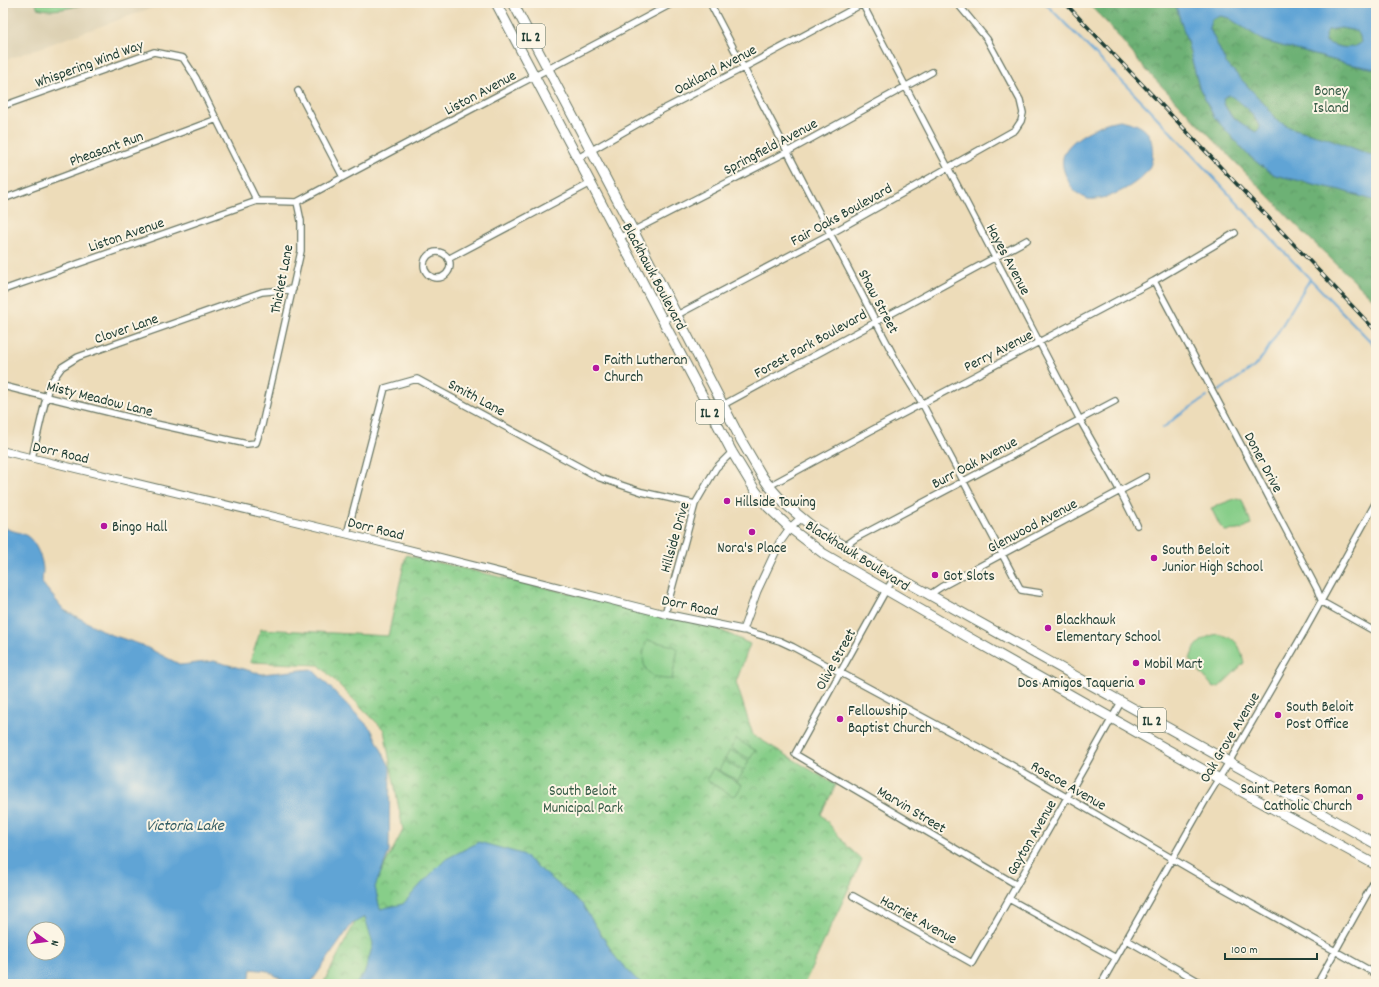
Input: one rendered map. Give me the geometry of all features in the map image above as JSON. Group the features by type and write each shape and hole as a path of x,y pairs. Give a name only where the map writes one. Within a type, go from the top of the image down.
{"main road":[{"name":"Blackhawk Boulevard","path":"496,3 710,412 755,490 768,507 790,528 824,554 1219,778 1376,865"},
{"name":"Blackhawk Boulevard","path":"513,3 724,404 741,440 769,486 801,518 814,528 929,595 1376,844"}],"street":[{"name":"Liston Avenue","path":"297,202 549,70 673,3"},
{"name":"Shaw Street","path":"710,3 898,364 922,403 1021,590 1040,593"},
{"name":"Oakland Avenue","path":"578,158 660,111 745,68 863,3"},
{"name":"Hayes Avenue","path":"863,3 947,168 1137,525"},
{"name":"Fair Oaks Boulevard","path":"662,320 677,315 830,234 1015,130 1021,121 1023,113 1020,100 986,39 957,3"},
{"name":"Whispering Wind Way","path":"3,106 154,52 183,58 196,78 217,119"},
{"name":"Springfield Avenue","path":"619,238 787,152 932,72"},
{"path":"298,91 343,177"},
{"name":"Pheasant Run","path":"3,199 217,119"},
{"path":"217,119 257,200 297,202"},
{"path":"448,259 591,183"},
{"name":"Liston Avenue","path":"3,290 257,200"},
{"name":"Thicket Lane","path":"191,431 247,444 256,443 262,425 301,251 301,221 297,202"},
{"name":"Perry Avenue","path":"769,486 922,403 1154,281 1235,233"},
{"name":"Forest Park Boulevard","path":"710,412 1027,240"},
{"path":"439,252 448,259 449,269 444,276 436,278 428,275 424,268 425,259 431,254 439,252"},
{"name":"Doner Drive","path":"1154,281 1317,589 1322,602"},
{"name":"Clover Lane","path":"32,458 49,385 62,367 78,357 262,292 293,289"},
{"name":"Smith Lane","path":"347,534 385,388 417,379 600,478 642,492 695,504"},
{"name":"Misty Meadow Lane","path":"3,386 191,431"},
{"name":"Burr Oak Avenue","path":"845,546 856,538 1115,401"},
{"name":"Dorr Road","path":"3,452 347,534 665,614 743,630"},
{"name":"Hillside Drive","path":"665,614 695,504 716,468 732,452"},
{"name":"Glenwood Avenue","path":"929,595 941,587 1146,477"},
{"name":"Oak Grove Avenue","path":"1101,984 1322,602 1376,502"},
{"path":"743,630 757,591 780,542 790,528 801,518"},
{"name":"Olive Street","path":"795,754 886,590 896,576"},
{"path":"1322,602 1376,632"},
{"name":"Roscoe Avenue","path":"743,630 780,640 1006,762 1172,859 1376,974"},
{"name":"Gayton Avenue","path":"972,963 1067,798 1111,717 1121,702"},
{"name":"Marvin Street","path":"795,754 1017,885"},
{"path":"1316,984 1376,878"},
{"name":"Harriet Avenue","path":"853,896 972,963"},
{"path":"1009,898 1116,958"},
{"path":"1127,940 1203,984"}],"shaded area":[{"path":"3,3 166,3 3,61"}],"green space":[{"path":"36,3 88,3 63,9 50,10 37,8"},
{"path":"1087,3 1175,3 1199,87 1214,117 1247,154 1275,175 1340,190 1376,201 1376,302 1304,233 1148,72 1108,24"},
{"name":"Boney Island","path":"1221,16 1229,18 1264,41 1344,63 1376,69 1376,157 1327,138 1291,128 1276,120 1267,107 1226,63 1209,27 1211,19"},
{"path":"1341,28 1357,31 1360,36 1361,43 1348,48 1339,47 1326,42 1324,35 1328,30"},
{"path":"1229,94 1244,105 1253,117 1260,128 1256,132 1240,122 1227,109 1223,98"},
{"path":"1237,498 1242,500 1251,524 1242,529 1225,531 1220,526 1211,508"},
{"name":"South Beloit Municipal Park","path":"406,555 714,627 750,644 736,682 753,735 836,785 821,814 847,846 862,860 804,984 323,984 403,830 384,730 319,665 250,662 261,629 388,636"},
{"path":"1218,634 1230,638 1237,643 1244,663 1219,687 1214,688 1190,660 1196,646 1200,642 1208,637"},
{"path":"647,640 674,646 678,649 672,679 655,677 646,669 643,656"},
{"path":"736,739 755,750 750,759 731,748"},
{"path":"730,750 749,761 744,770 725,759"},
{"path":"724,761 743,772 738,781 719,770"},
{"path":"713,768 742,785 736,795 733,796 708,781 707,779"}],"water":[{"path":"1175,3 1376,3 1376,69 1344,63 1264,41 1229,18 1221,16 1212,19 1209,27 1226,63 1267,107 1276,120 1291,128 1327,138 1376,157 1376,201 1340,190 1275,175 1247,154 1214,117 1199,87","holes":["1341,28 1357,31 1360,36 1361,43 1348,48 1339,47 1326,42 1325,35 1328,30","1229,95 1244,105 1251,113 1260,128 1256,132 1230,114 1224,104 1223,98"]},
{"path":"1120,120 1136,124 1148,134 1151,139 1153,150 1150,166 1140,179 1123,190 1104,198 1087,199 1075,191 1070,185 1063,169 1063,156 1074,141 1086,133 1102,125"},
{"name":"Victoria Lake","path":"3,527 27,536 33,542 42,561 42,583 64,610 109,634 142,645 181,665 214,661 262,674 312,669 371,729 390,767 389,852 375,887 380,909 403,904 446,859 479,842 522,854 582,904 616,958 636,979 644,984 356,984 365,972 373,944 365,917 352,924 310,984 289,984 268,971 251,969 249,984 3,984"}],"waterway":[{"path":"1045,3 1148,108 1376,347"},
{"path":"1219,391 1254,367 1264,355 1310,279"},
{"path":"1163,428 1180,414 1207,397"}],"railway":[{"path":"1065,3 1376,331"}],"place":[{"name":"Faith Lutheran Church","path":"596,368"},
{"name":"Hillside Towing","path":"727,501"},
{"name":"Bingo Hall","path":"104,526"},
{"name":"Nora's Place","path":"752,532"},
{"name":"South Beloit Junior High School","path":"1154,558"},
{"name":"Got Slots","path":"935,575"},
{"name":"Blackhawk Elementary School","path":"1048,628"},
{"name":"Mobil Mart","path":"1136,663"},
{"name":"Dos Amigos Taqueria","path":"1142,682"},
{"name":"South Beloit Post Office","path":"1278,715"},
{"name":"Fellowship Baptist Church","path":"840,719"},
{"name":"Saint Peters Roman Catholic Church","path":"1360,797"}]}
